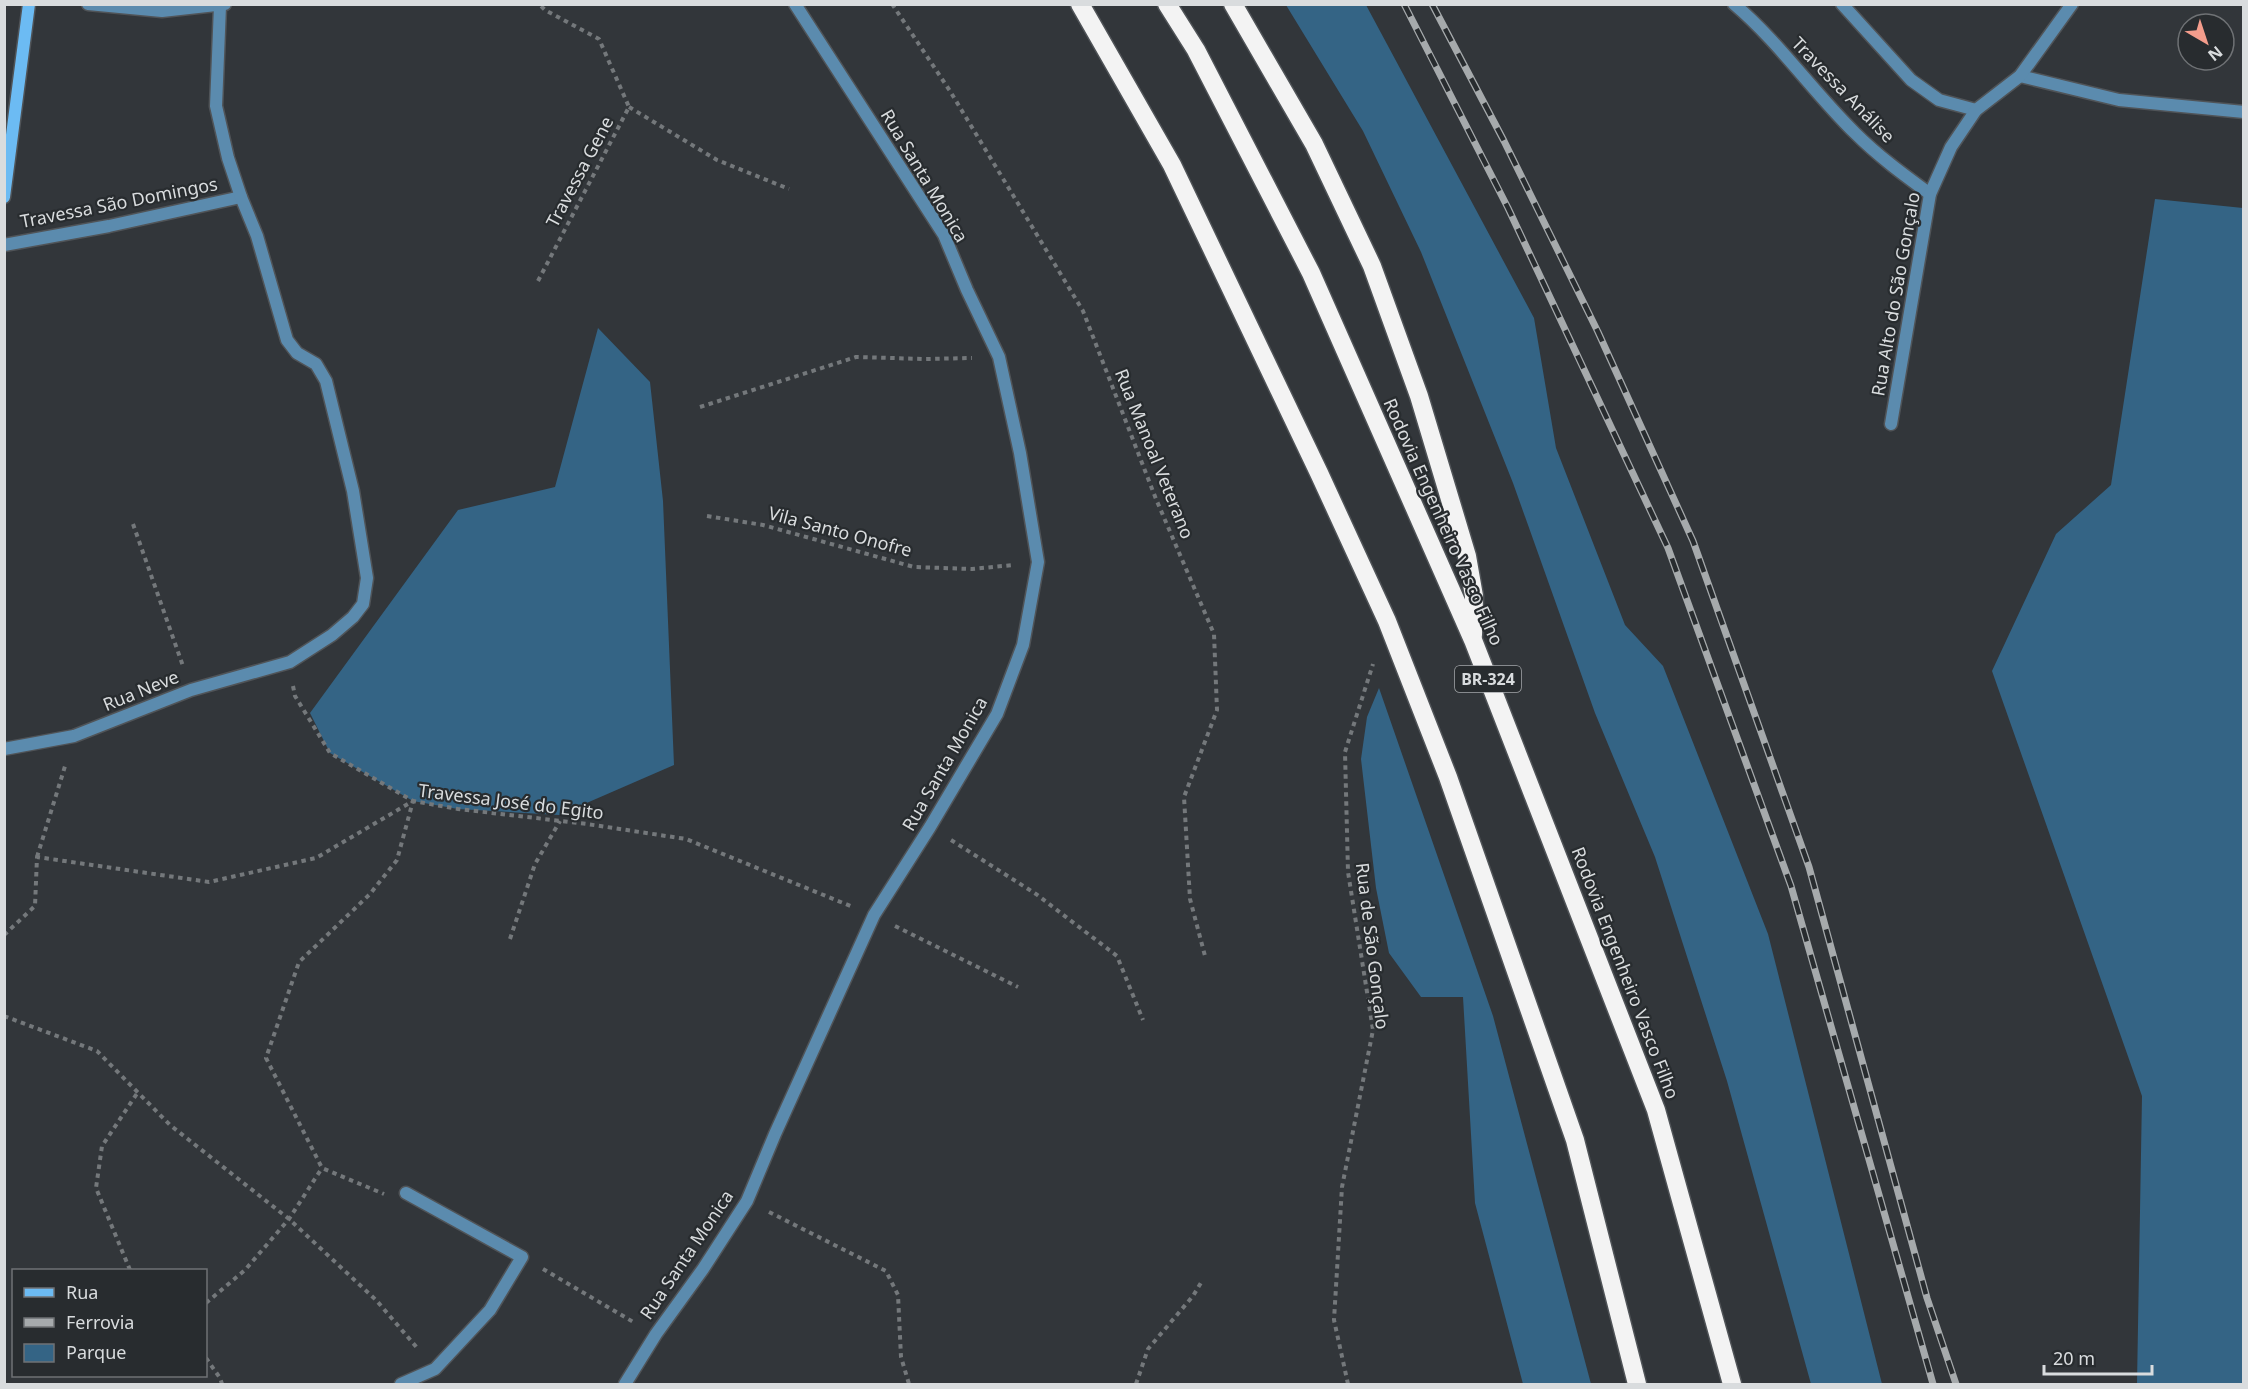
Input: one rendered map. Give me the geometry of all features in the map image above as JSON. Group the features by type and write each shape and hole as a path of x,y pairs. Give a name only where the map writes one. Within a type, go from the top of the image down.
{"highway":[{"path":"1080,4 1172,165 1387,621 1448,777 1575,1140 1637,1384"},
{"name":"Rodovia Engenheiro Vasco Filho","path":"1167,4 1196,50 1311,273 1473,640 1656,1110 1732,1384"},
{"path":"1233,4 1314,144 1372,266 1419,396 1467,556 1474,596 1473,640"}],"street":[{"path":"4,198 29,4"},
{"path":"88,4 162,11 223,5"},
{"name":"Rua Santa Monica","path":"625,1384 656,1334 703,1269 747,1201 874,915 930,827 997,714 1023,645 1038,562 1020,453 999,357 944,235 795,4"},
{"name":"Travessa Análise","path":"1734,4 1764,33 1854,133 1894,168 1930,195"},
{"path":"1842,4 1911,80 1939,100 1976,110"},
{"name":"Rua Alto do São Gonçalo","path":"1891,424 1930,195 1951,147 1976,110 2020,76 2072,4"},
{"name":"Rua Neve","path":"4,750 74,736 191,690 290,662 332,635 353,617 363,604 367,578 353,491 326,381 316,364 297,353 287,340 257,236 228,158 216,106 223,5"},
{"path":"2020,76 2119,100 2244,112"},
{"name":"Travessa São Domingos","path":"4,245 109,226 241,197"},
{"path":"401,1384 435,1369 490,1310 522,1257 406,1193"}],"path":[{"name":"Travessa Gene","path":"538,4 599,39 629,107 538,281"},
{"name":"Rua Manoal Veterano","path":"892,4 950,91 1083,311 1156,499 1214,634 1217,710 1184,798 1190,899 1205,956"},
{"path":"629,107 717,160 789,189"},
{"path":"700,407 856,357 925,359 999,357"},
{"name":"Vila Santo Onofre","path":"707,516 763,525 914,567 972,569 1038,562"},
{"path":"133,524 191,690"},
{"name":"Rua de São Gonçalo","path":"1348,1384 1334,1320 1342,1187 1373,1030 1348,872 1345,752 1387,621"},
{"path":"290,662 295,696 330,753 413,801 397,860 370,894 299,962 266,1058 322,1168 387,1195 406,1193"},
{"path":"4,935 35,906 37,857 74,736"},
{"name":"Travessa José do Egito","path":"37,857 209,882 316,858 413,801 686,839 874,915 1018,987"},
{"path":"510,939 535,864 560,821"},
{"path":"930,827 1036,894 1117,956 1143,1020"},
{"path":"4,1016 97,1051 170,1125 289,1219 376,1300 435,1369"},
{"path":"130,1269 96,1188 102,1146 138,1092"},
{"path":"207,1302 245,1270 289,1219 322,1168"},
{"path":"747,1201 886,1271 898,1295 901,1357 909,1384"},
{"path":"522,1257 656,1334"},
{"path":"1136,1384 1148,1349 1193,1296 1202,1281"},
{"path":"207,1359 222,1384"}],"green space":[{"path":"1286,5 1366,5 1534,318 1556,448 1625,625 1663,666 1768,934 1882,1384 1811,1384 1727,1081 1655,857 1595,713 1513,483 1421,252 1363,131"},
{"path":"2155,199 2243,208 2243,1384 2137,1384 2142,1096 1992,671 2056,534 2111,485"},
{"path":"598,328 650,382 663,501 674,765 559,815 458,809 413,801 330,753 310,713 458,510 555,487"},
{"path":"1379,688 1493,1016 1591,1384 1523,1384 1475,1203 1463,997 1421,997 1389,953 1376,888 1361,759 1367,717"}],"railway":[{"path":"1404,4 1508,208 1668,548 1791,886 1933,1384"},
{"path":"1432,4 1504,141 1598,332 1693,541 1809,867 1927,1298 1956,1384"}]}
